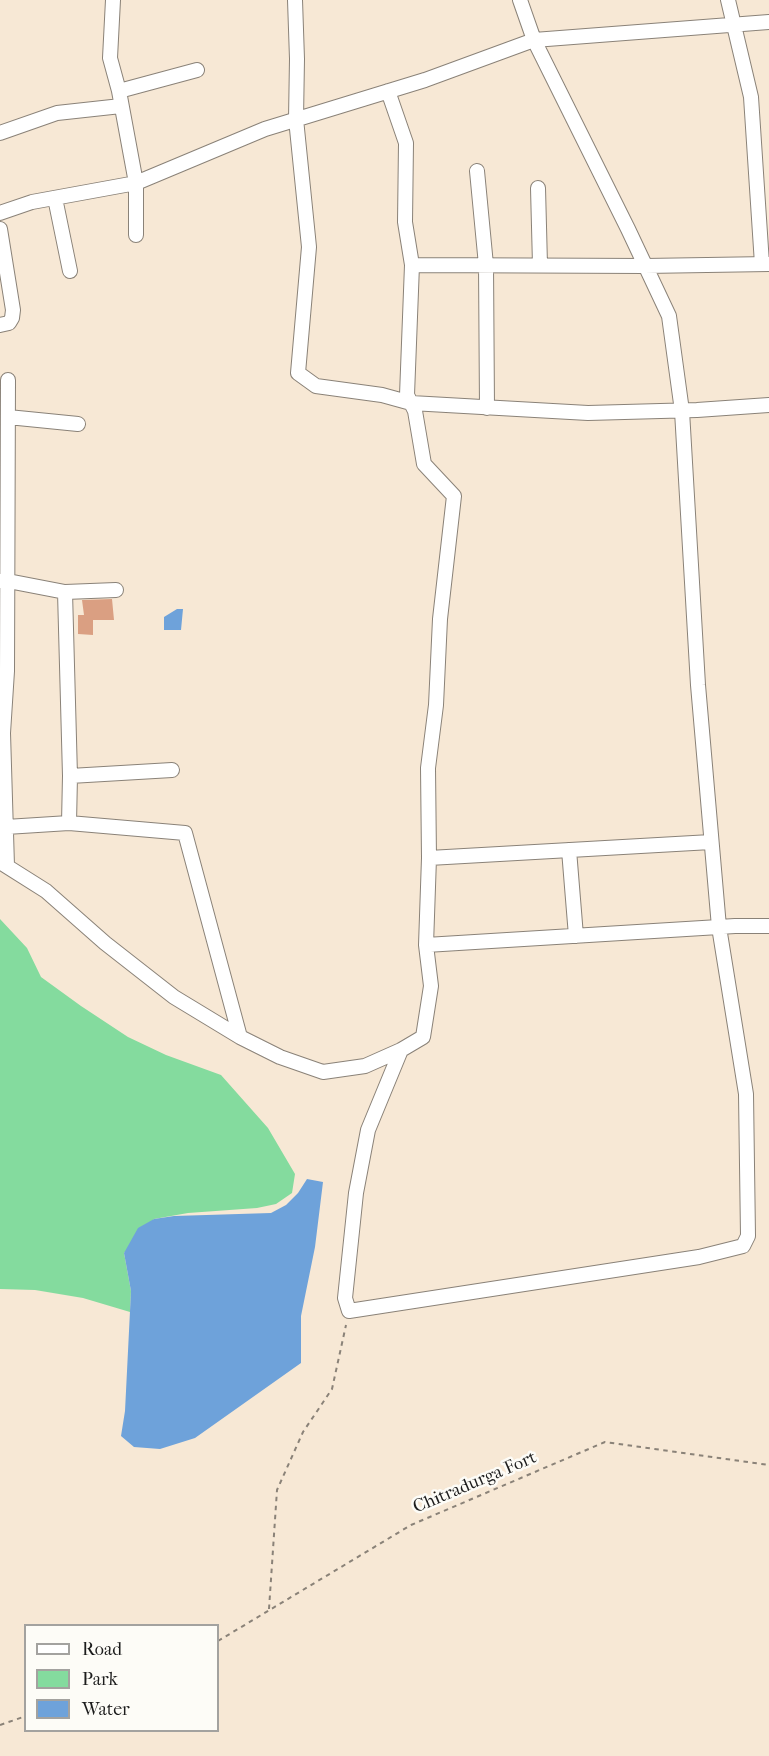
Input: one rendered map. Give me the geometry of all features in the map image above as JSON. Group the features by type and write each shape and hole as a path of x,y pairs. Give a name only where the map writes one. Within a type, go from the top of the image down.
{"street":[{"path":"113,0 110,58 119,91 136,183 136,235"},
{"path":"295,0 296,119 309,247 298,374 316,386 382,395 411,403 588,413 682,411 769,405"},
{"path":"401,1050 368,1130 356,1193 345,1298 349,1311 699,1257 743,1246 748,1236 746,1094 719,927 698,685 682,411 669,316 534,40 520,0"},
{"path":"412,265 765,264 751,97 728,0"},
{"path":"0,213 32,202 136,183 264,129 388,91 534,40 769,22"},
{"path":"119,91 196,70"},
{"path":"8,380 4,581 7,671 3,733 6,827 4,864 46,891 105,943 174,997 240,1037 280,1057 323,1072 365,1066 423,1037 431,986 426,945 429,858 428,768 436,705 440,619 453,496 424,464 415,411 407,395 412,265 405,222 406,143 388,91"},
{"path":"0,133 57,113 122,106"},
{"path":"477,171 485,265 487,408"},
{"path":"538,188 540,265"},
{"path":"55,198 70,271"},
{"path":"0,229 13,310 9,323 0,325"},
{"path":"8,417 78,424"},
{"path":"4,581 65,592 116,590"},
{"path":"65,592 70,776 69,823"},
{"path":"70,776 172,770"},
{"path":"6,827 69,823 185,833 240,1037"},
{"path":"429,858 711,842"},
{"path":"569,850 576,936"},
{"path":"426,945 769,926"}],"path":[{"path":"269,1610 277,1490 303,1432 332,1389 349,1311"},
{"name":"Chitradurga Fort","path":"219,1640 411,1525 605,1442 769,1465"},
{"path":"0,1725 24,1717"}],"green space":[{"path":"0,919 27,948 41,977 81,1006 128,1037 166,1055 221,1075 268,1128 295,1174 292,1193 276,1204 257,1208 188,1213 154,1219 124,1253 131,1291 130,1312 83,1298 35,1290 0,1289"}],"water":[{"path":"177,609 183,609 181,630 164,630 164,617"},
{"path":"307,1179 323,1182 315,1247 301,1316 301,1363 195,1438 160,1449 134,1447 121,1436 125,1411 131,1291 124,1253 138,1228 154,1219 174,1216 271,1213 286,1205"}],"building":[{"path":"112,599 114,620 93,620 93,635 78,634 78,615 84,615 82,600"}]}
